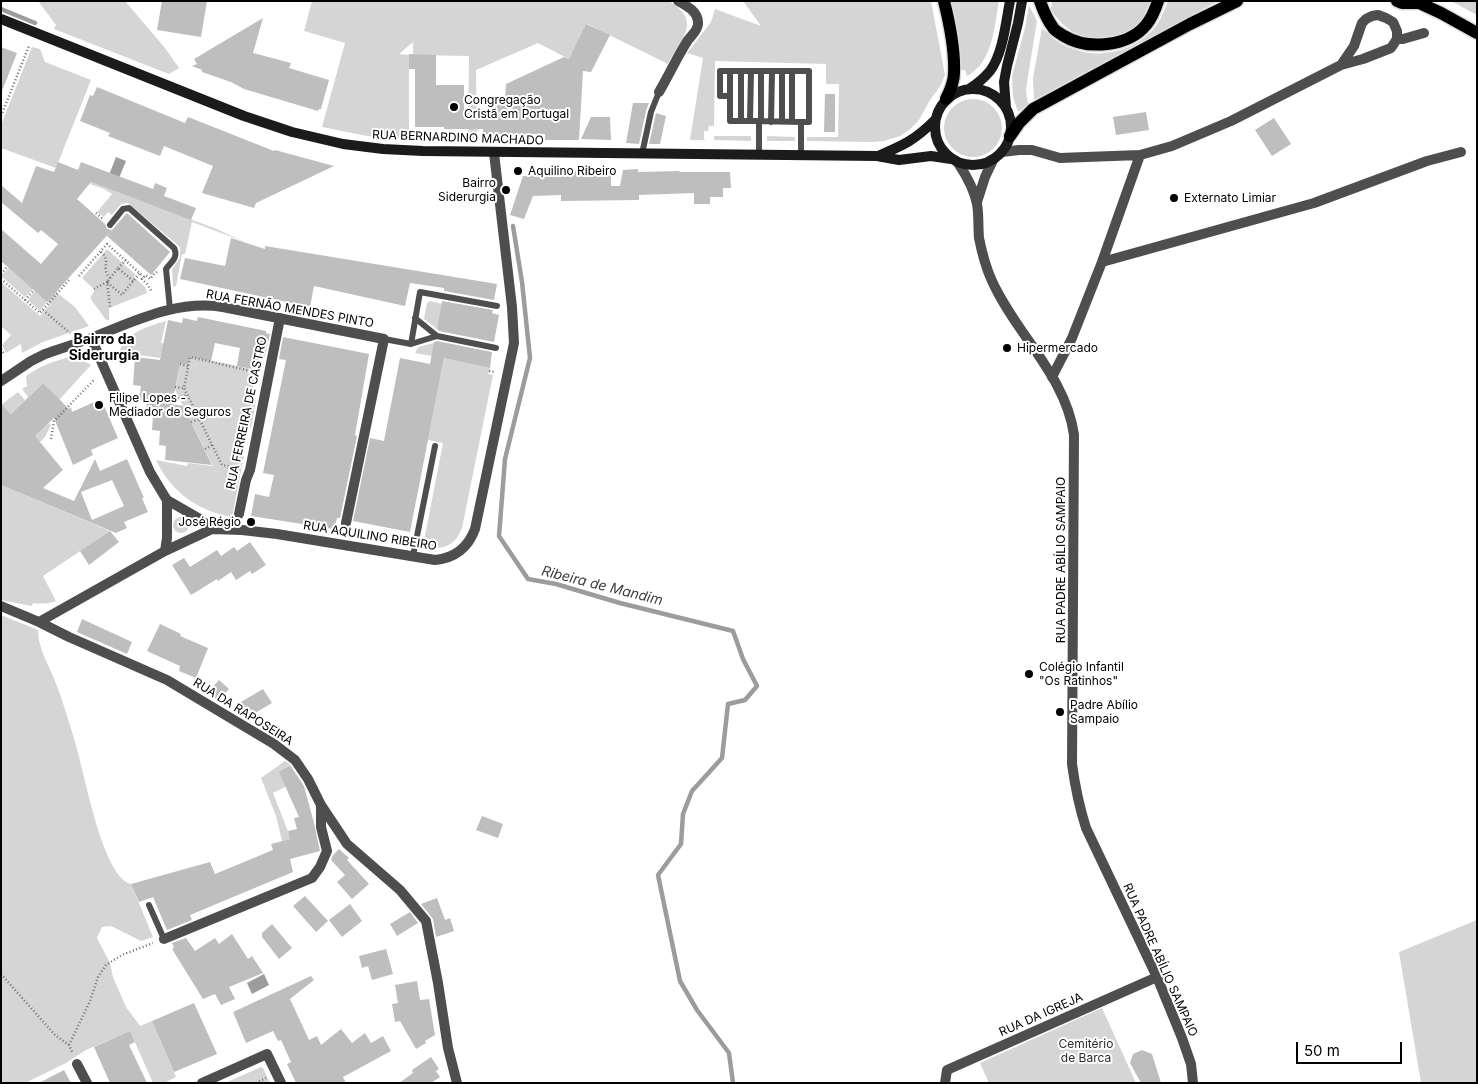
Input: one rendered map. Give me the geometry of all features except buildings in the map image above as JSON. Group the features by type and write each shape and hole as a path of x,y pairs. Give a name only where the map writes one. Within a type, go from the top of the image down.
{"main road":[{"path":"944,1 953,52 954,74 946,100"},
{"path":"969,89 991,70 1003,36 1010,1"},
{"path":"1007,109 1001,101 986,91 969,89 957,92 946,100 939,109 935,120 937,142 943,151 954,161 970,166 982,165 993,160 1007,145 1011,127 1004,82 1022,1"},
{"path":"1040,1 1055,30 1073,41 1090,45 1105,45 1119,42 1146,27 1158,1"},
{"path":"1010,136 1033,109 1190,24 1237,1"},
{"path":"1397,1 1402,3 1417,2 1477,33"},
{"path":"1434,1 1477,24"},
{"name":"RUA BERNARDINO MACHADO","path":"1,19 236,112 292,132 343,144 384,149 494,153 877,156 899,160 931,156 954,161"},
{"name":"RUA BERNARDINO MACHADO","path":"877,156 909,142 935,120"}],"street":[{"path":"659,92 676,58 695,32 698,23 696,14 678,1"},
{"path":"1002,152 1032,150 1060,158 1140,155 1172,146 1216,128 1341,65 1391,48 1397,39 1397,31 1392,22 1378,15 1366,19 1362,23 1354,46 1341,65"},
{"path":"1397,39 1404,39 1424,33"},
{"path":"1102,262 1314,203 1427,161 1461,152"},
{"name":"RUA AQUILINO RIBEIRO","path":"39,622 164,551 212,528 277,534 435,560 452,557 464,549 472,537 514,343 512,307 494,153"},
{"path":"1052,377 1072,338 1102,262 1140,155"},
{"path":"977,203 985,177 993,160"},
{"path":"954,161 971,184 977,203"},
{"name":"RUA PADRE ABÍLIO SAMPAIO","path":"977,203 979,237 984,260 993,283 1052,377 1066,403 1074,435 1072,764 1074,784 1086,828 1156,977 1182,1038 1190,1064 1192,1083"},
{"name":"RUA FERNÃO MENDES PINTO","path":"1,381 38,357 170,309 199,305 215,306 384,339"},
{"name":"RUA FERREIRA DE CASTRO","path":"239,514 250,470 280,318"},
{"path":"91,338 150,472 167,500 212,528"},
{"path":"346,523 384,339"},
{"path":"164,551 167,538 167,500"},
{"name":"RUA DA RAPOSEIRA","path":"1,606 167,680 274,744 294,760 308,778 321,805 347,844 400,890 426,921 448,1048 457,1083"},
{"path":"164,939 312,878 320,867 327,851 320,827 321,805"},
{"name":"RUA DA IGREJA","path":"945,1083 947,1070 1156,977"},
{"path":"202,1083 267,1054 280,1083"},
{"path":"77,1064 87,1083"}],"lane":[{"path":"730,71 730,96 730,121 809,122 809,71 720,70 720,96 730,96"},
{"path":"741,71 741,121"},
{"path":"750,121 751,71"},
{"path":"759,155 761,71"},
{"path":"771,122 772,71"},
{"path":"782,71 782,122"},
{"path":"792,71 792,122"},
{"path":"642,154 651,112 659,92"},
{"path":"801,122 801,156"},
{"path":"110,225 124,209 129,208 174,248 176,251 175,257 166,268 170,309"},
{"path":"411,344 420,292 497,306"},
{"name":"RUA FERNÃO MENDES PINTO","path":"415,318 437,336 496,348"},
{"name":"RUA FERNÃO MENDES PINTO","path":"384,339 411,344 437,336"},
{"path":"413,556 435,446"},
{"path":"149,905 164,939"}],"path":[{"path":"1,116 30,46"},
{"path":"79,276 107,244 144,277 142,279 152,292"},
{"path":"101,252 106,257 105,272 110,278"},
{"path":"94,289 107,282 126,260"},
{"path":"1,274 7,267"},
{"path":"118,268 133,281"},
{"path":"107,282 122,294 140,273"},
{"path":"144,277 146,275 150,279 154,274"},
{"path":"1,279 40,313 69,280"},
{"path":"107,282 110,307"},
{"path":"25,300 34,290"},
{"path":"43,310 70,333"},
{"path":"1,349 4,354"},
{"path":"250,470 222,465 184,388 190,357 256,372"},
{"path":"180,364 188,366"},
{"path":"489,371 494,372"},
{"path":"51,439 54,421 98,376"},
{"path":"175,387 184,388"},
{"path":"178,398 187,395"},
{"path":"188,415 195,412"},
{"path":"191,422 199,418"},
{"path":"205,449 212,445"},
{"path":"70,1045 90,1001 98,977 106,965 122,955 164,939"},
{"path":"1,974 55,1035 70,1045 77,1064"},
{"path":"256,1083 268,1078"}],"green space":[{"path":"38,1 125,1 165,48 179,68 169,74 54,29 56,25"},
{"path":"312,1 669,1 685,16 687,23 683,38 668,64 587,24 569,59 538,43 476,70 477,138 468,138 469,56 413,55 413,42 399,54 409,55 409,135 403,135 403,139 367,136 322,127 345,43 304,31"},
{"path":"743,1 931,1 945,75 941,85 919,120 900,136 873,142 807,141 807,137 838,137 839,84 826,84 826,64 715,61 714,126 709,126 708,131 704,131 704,139 706,140 690,140 703,58 687,53 711,22 715,9 761,26"},
{"path":"951,1 999,1 994,33 987,53 976,70 967,76 965,70 960,70 957,35"},
{"path":"1051,1 1150,1 1143,17 1134,27 1115,35 1093,38 1076,33 1061,23 1050,7 1052,6"},
{"path":"1168,1 1218,1 1034,100 1033,78 1042,28 1057,41 1083,52 1107,53 1119,51 1141,40 1154,29"},
{"path":"1451,1 1477,1 1477,15"},
{"path":"1029,5 1037,21 1026,91 1028,104 1018,112 1013,97 1012,76"},
{"path":"32,47 40,49 45,62 91,80 56,168 1,148 1,125"},
{"path":"973,99 984,101 994,107 1000,117 1002,128 1000,139 994,149 984,155 973,157 962,155 952,149 946,139 944,128 946,117 952,107 962,101"},
{"path":"714,136 751,136 751,141 714,140"},
{"path":"767,136 795,137 795,141 767,141"},
{"path":"91,182 214,228 245,242 192,222 185,254 182,254 176,286 173,287 172,270 180,257 180,247 128,203 121,204 112,215 108,212 104,217 97,212 112,194 90,184"},
{"path":"107,249 136,275 134,277 145,287 147,293 109,308 109,320 106,320 90,298 95,290 82,278"},
{"path":"9,268 33,289 25,297 1,276"},
{"path":"1,282 40,316 50,304 47,302 56,292 75,307 89,326 43,342 22,353 21,344 6,353 2,345 11,335 1,326"},
{"path":"35,291 47,302 40,311 28,300"},
{"path":"430,301 442,304 437,329 424,319 427,303"},
{"path":"166,321 161,343 164,344 160,358 131,354 127,356 127,360 117,359 120,350 129,337 142,329"},
{"path":"434,343 432,356 415,353 418,347"},
{"path":"190,356 256,370 251,399 256,400 251,428 245,427 239,455 244,456 232,517 208,510 187,498 169,482 156,460 187,466 188,463 213,466 175,390 180,363 188,365"},
{"path":"70,357 80,359 91,365 59,400 43,383 28,397 22,389 27,386 26,376 47,364"},
{"path":"444,358 490,368 488,374 493,375 462,528 451,544 436,548 423,546 443,443 428,440"},
{"path":"18,392 25,400 11,414 6,409 1,414 1,405"},
{"path":"49,423 51,425 45,437 30,452 24,446"},
{"path":"1,485 110,531 43,576 56,601 45,604 33,603 32,606 1,600"},
{"path":"181,517 189,525 181,533 173,525"},
{"path":"1,615 38,630 42,651 59,691 71,729 91,807 105,848 112,865 121,878 131,884 153,937 141,941 111,926 102,927 97,938 110,963 113,977 126,1007 140,1026 152,1021 176,1077 164,1083 153,1083 130,1031 86,1050 66,1063 25,1083 1,1083"},
{"path":"285,761 290,764 280,772 287,786 273,793 291,839 282,841 276,816 261,778"},
{"path":"1477,920 1477,1083 1421,1083 1399,952"},
{"name":"Cemitério de Barca","path":"1102,1008 1136,1083 989,1083 980,1063"},
{"path":"261,1067 270,1083 225,1083"}],"shaded area":[{"path":"116,157 126,161 119,178 109,175"},
{"path":"264,974 269,985 252,994 247,983"}],"waterway":[{"path":"1,9 35,23"},
{"name":"Ribeira de Mandim","path":"513,226 522,282 530,358 505,459 499,536 528,579 556,584 620,603 733,631 743,659 757,686 745,700 728,704 722,758 692,791 683,814 681,844 658,875 680,981 697,1010 729,1053 733,1083"}],"place":[{"name":"Congregação Cristã em Portugal","path":"454,107"},
{"name":"Aquilino Ribeiro","path":"518,171"},
{"name":"Bairro Siderurgia","path":"506,190"},
{"name":"Externato Limiar","path":"1174,198"},
{"name":"Hipermercado","path":"1007,348"},
{"name":"Filipe Lopes - Mediador de Seguros","path":"99,405"},
{"name":"José Régio","path":"251,522"},
{"name":"Colégio Infantil \"Os Ratinhos\"","path":"1029,674"},
{"name":"Padre Abílio Sampaio","path":"1060,712"}],"district":[{"name":"Bairro da Siderurgia","path":"104,348"}]}
